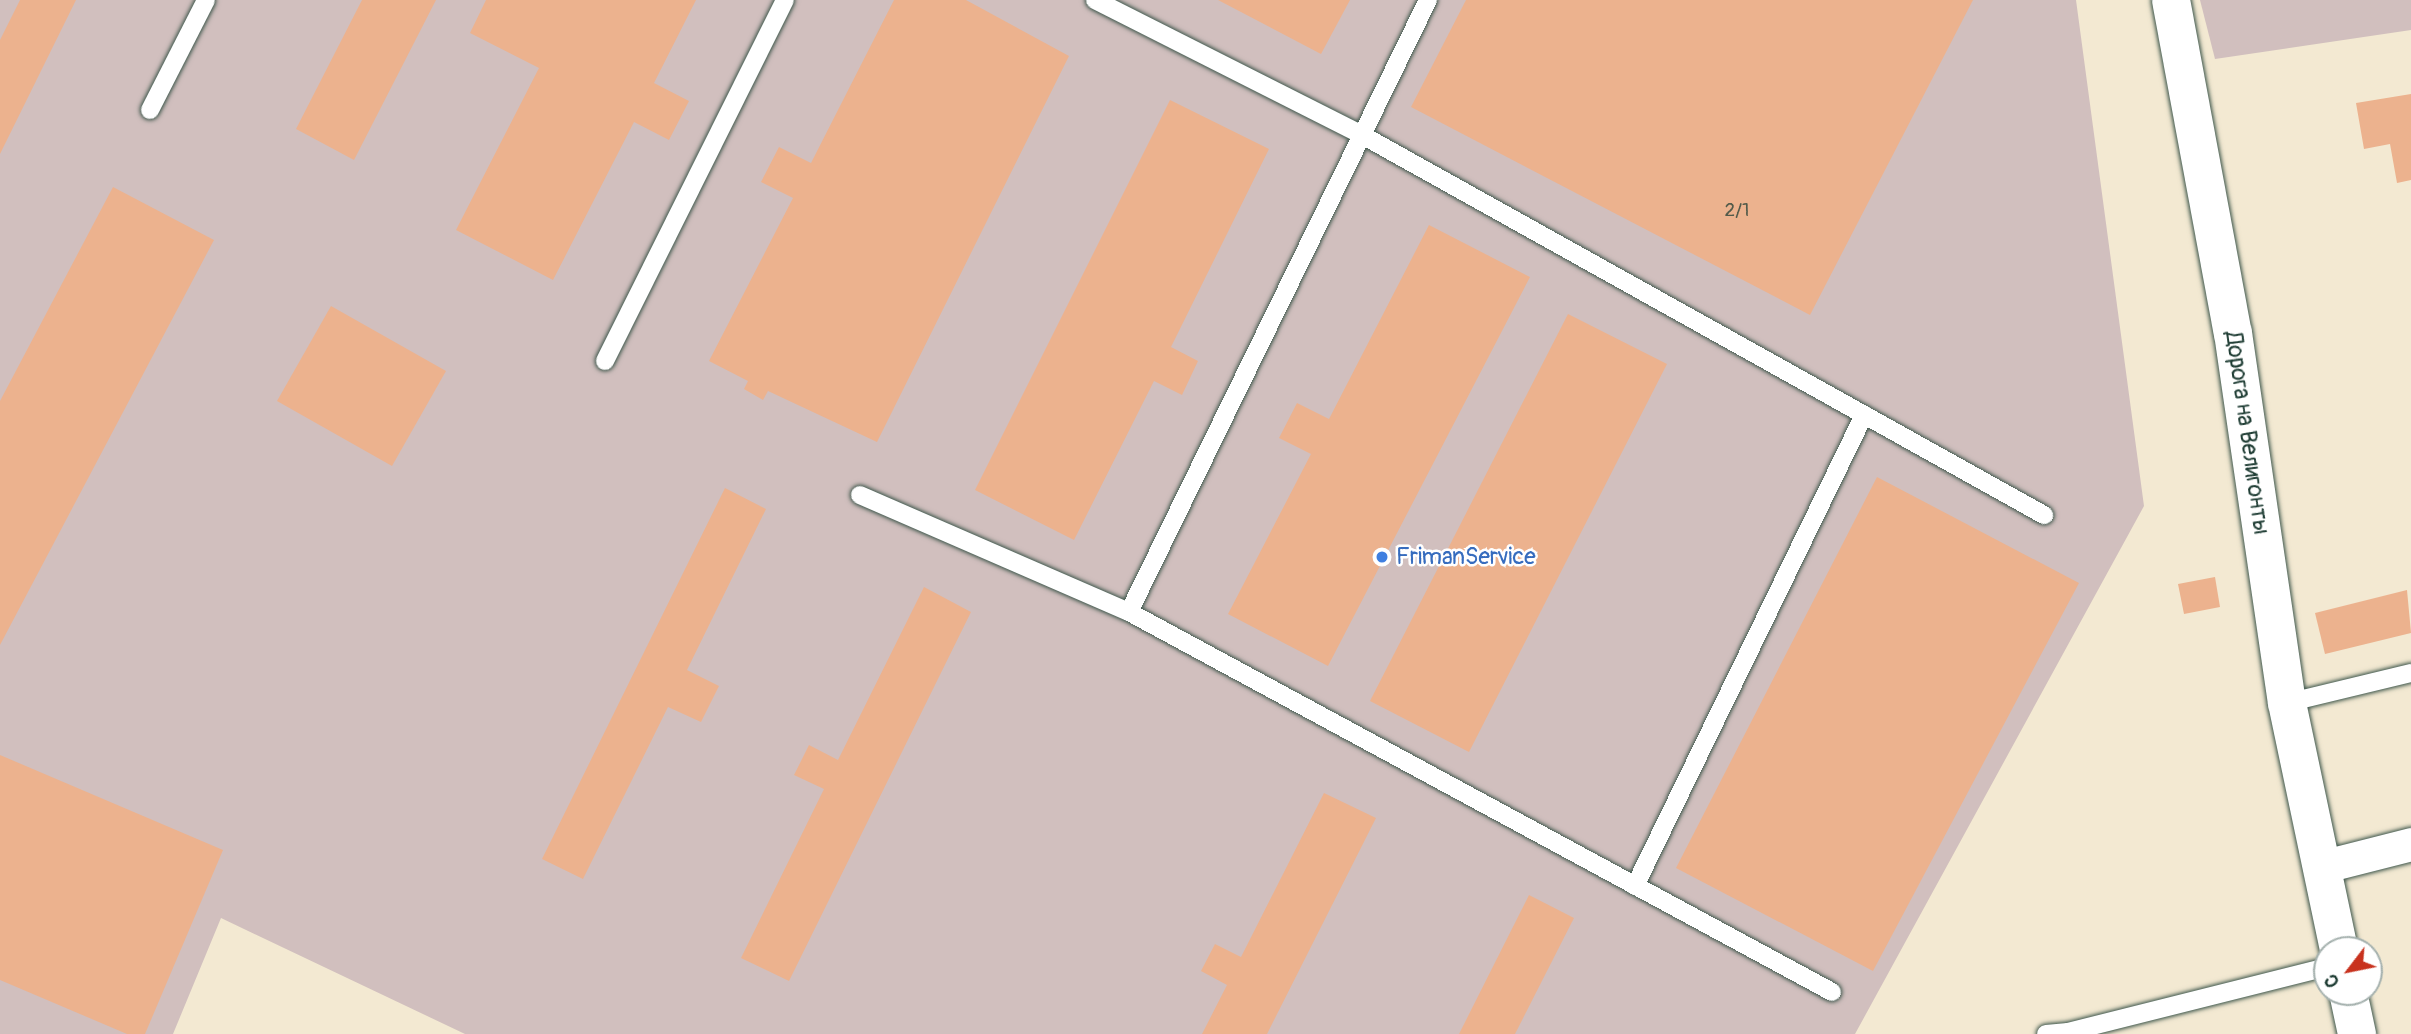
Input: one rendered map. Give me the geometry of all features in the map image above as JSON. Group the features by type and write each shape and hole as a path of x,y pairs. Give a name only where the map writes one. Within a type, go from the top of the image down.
{"street":[{"name":"Дорога на Велигонты","path":"2171,0 2233,333 2287,703 2336,936"},
{"path":"2321,867 2411,844"},
{"path":"2351,1006 2357,1034"}],"lane":[{"path":"150,110 206,0"},
{"path":"605,361 785,0"},
{"path":"1095,0 1362,135 2044,515"},
{"path":"1129,612 1428,0"},
{"path":"1635,886 1864,415"},
{"path":"860,495 1129,612 1832,992"},
{"path":"2287,703 2411,673"},
{"path":"2046,1034 2067,1032 2313,970"}],"shaded area":[{"path":"0,0 2076,0 2144,506 1855,1034 465,1034 221,918 173,1034 0,1034"},
{"path":"2200,0 2411,0 2411,30 2215,59"}],"building":[{"path":"20,0 76,0 0,154 0,40"},
{"path":"362,0 436,0 354,160 296,129"},
{"path":"486,0 696,0 654,83 689,101 669,140 634,122 553,280 456,230 539,68 470,33"},
{"path":"894,0 966,0 1069,56 877,442 768,391 763,400 744,389 748,381 709,361 793,198 761,182 779,147 811,163"},
{"path":"1218,0 1350,0 1321,54"},
{"path":"1466,0 1973,0 1810,315 1411,107"},
{"path":"2411,94 2411,180 2397,183 2390,144 2364,149 2356,103"},
{"path":"1170,100 1269,149 1171,347 1198,361 1182,395 1154,381 1074,540 975,490"},
{"path":"113,187 214,240 0,645 0,401"},
{"path":"1429,225 1530,277 1328,666 1228,614 1311,454 1279,438 1297,403 1329,419"},
{"path":"331,306 446,371 392,466 277,401"},
{"path":"1568,314 1667,364 1469,752 1370,701"},
{"path":"1877,477 2079,583 1873,971 1676,868"},
{"path":"725,488 766,509 687,670 719,686 701,722 668,707 583,879 542,859"},
{"path":"2215,577 2220,607 2184,614 2178,584"},
{"path":"924,587 971,612 789,981 741,958 824,789 794,775 809,745 838,760"},
{"path":"2407,590 2411,633 2325,654 2315,613"},
{"path":"0,755 223,850 145,1034 127,1034 0,980"},
{"path":"1324,793 1376,818 1267,1034 1202,1034 1227,985 1201,971 1215,944 1241,957"},
{"path":"1529,895 1574,918 1515,1034 1459,1034"}],"place":[{"name":"FrimanService","path":"1382,557"}]}
